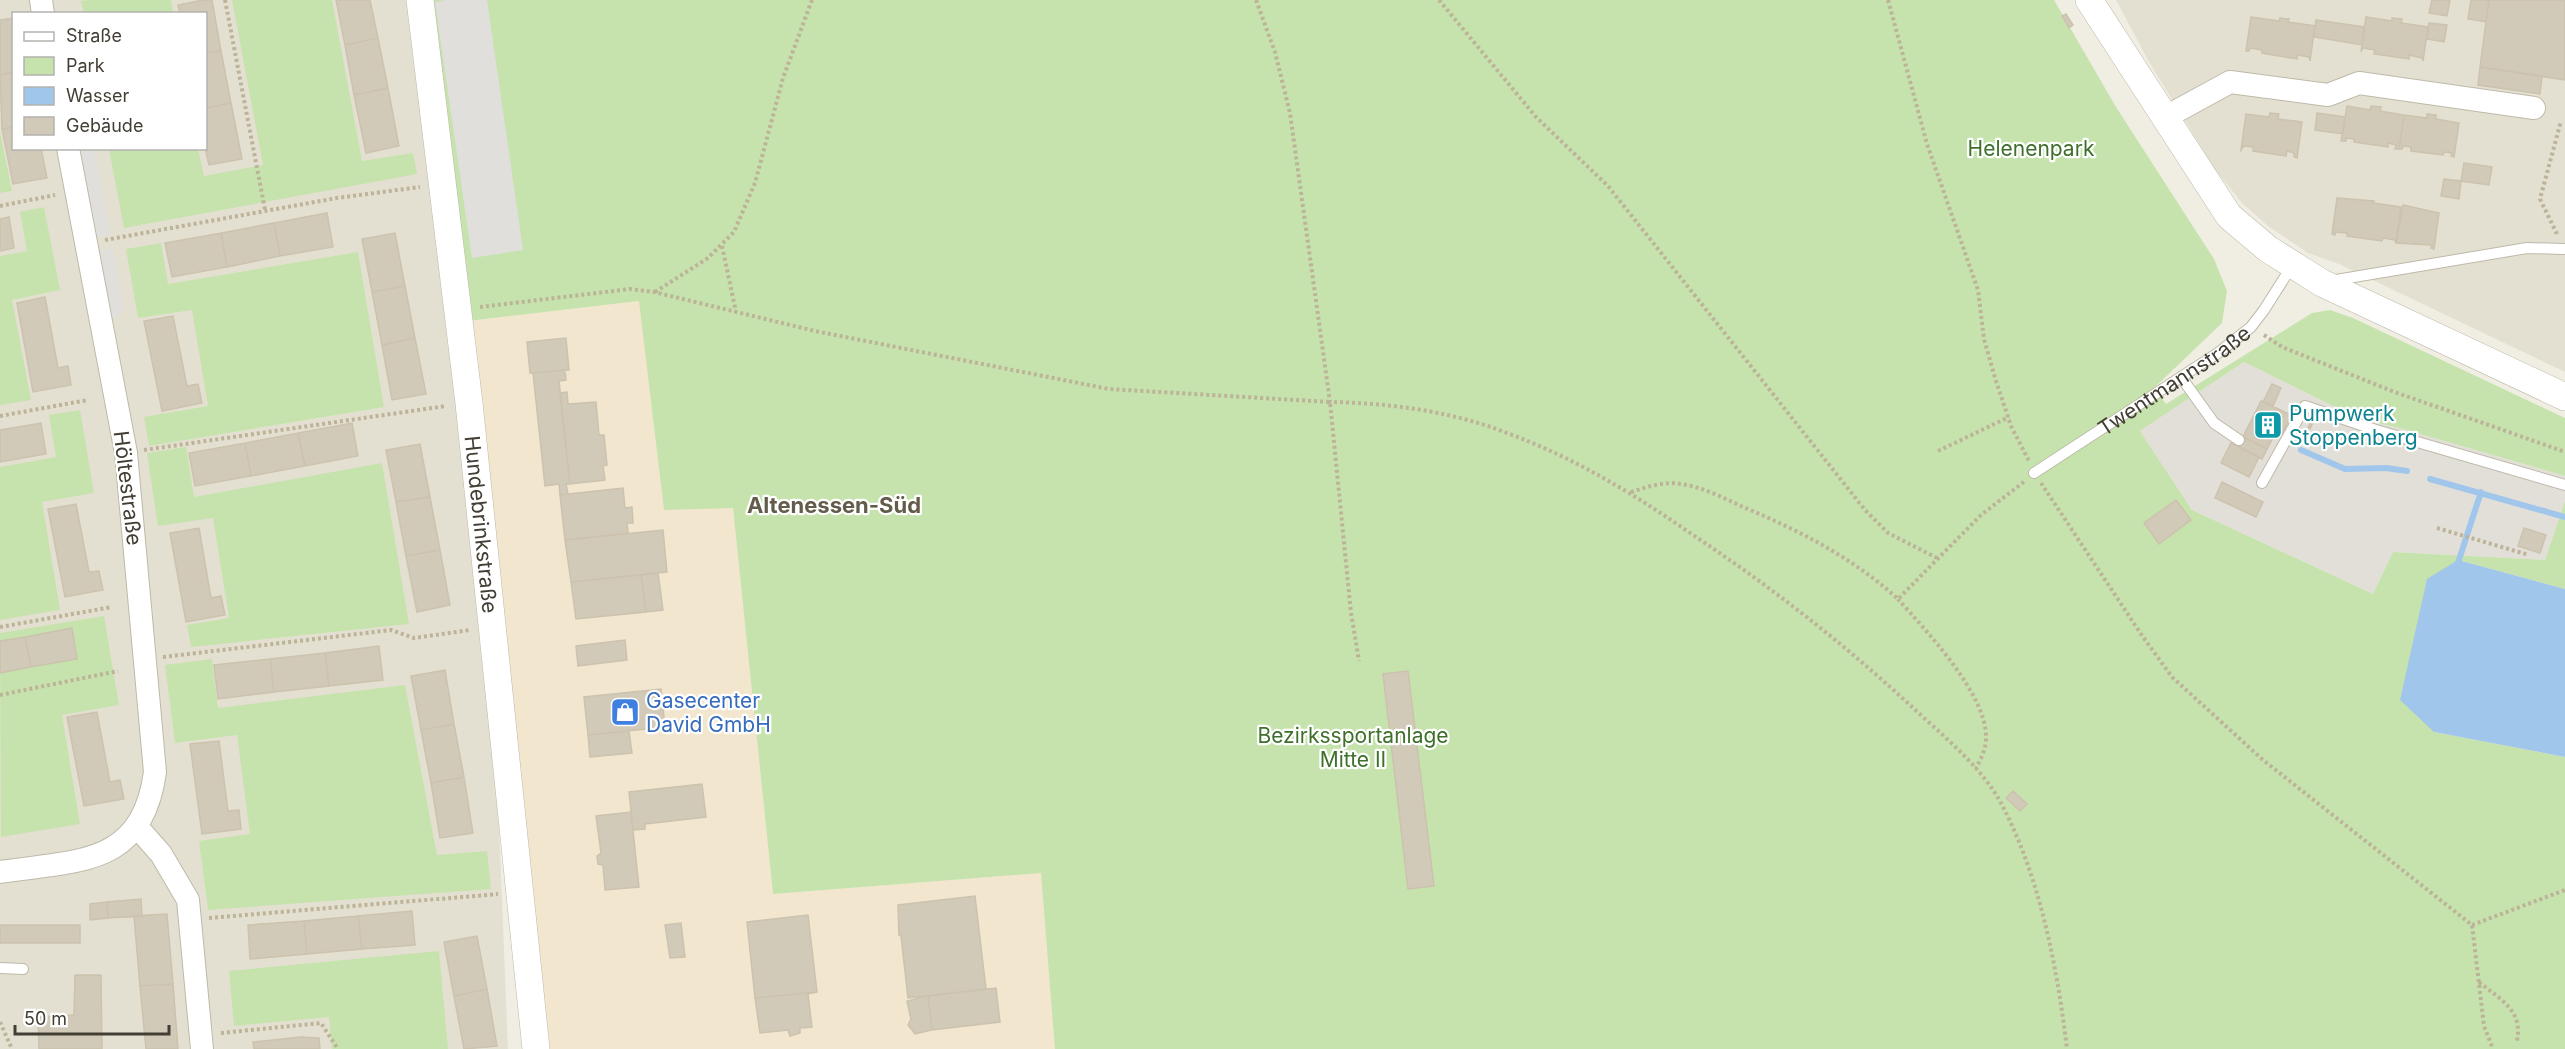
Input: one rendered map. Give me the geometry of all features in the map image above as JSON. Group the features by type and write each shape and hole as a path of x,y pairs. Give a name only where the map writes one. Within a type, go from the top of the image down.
{"street":[{"name":"Hundebrinkstraße","path":"420,0 470,403 491,627 536,1049"},
{"path":"2089,0 2163,118 2229,216 2292,266 2322,283 2565,397"},
{"path":"2163,118 2230,82 2328,95 2359,83 2534,108"},
{"name":"Höltestraße","path":"0,872 88,858 109,852 138,828 152,796 155,772 126,453 68,150"},
{"path":"138,828 161,854 188,900 201,1042"}],"lane":[{"path":"2322,283 2366,273 2527,248 2564,249"},
{"name":"Twentmannstraße","path":"2034,473 2181,377 2251,327 2292,266"},
{"path":"2181,377 2214,423 2239,440"},
{"path":"2262,483 2305,406 2376,430 2565,485"},
{"path":"0,968 23,969"}],"path":[{"path":"225,0 265,210"},
{"path":"654,292 722,246 742,215 755,183 783,78 812,0"},
{"path":"1256,0 1275,52 1290,113 1330,402 1351,613 1359,661"},
{"path":"1440,0 1536,117 1608,186 1866,510 1888,533 1937,558"},
{"path":"1887,0 1927,144 1978,290 1984,339 2009,417 2029,462"},
{"path":"2564,249 2541,199 2561,121 2565,121"},
{"path":"86,243 265,210 443,184"},
{"path":"0,206 63,194"},
{"path":"722,246 736,312"},
{"path":"458,309 630,289 654,292 815,331 1109,389 1401,407 1468,421 1506,432 1555,453 1631,492 1723,554 1811,620 1877,675 1976,768 2000,801 2019,844 2034,888 2050,949 2067,1049"},
{"path":"2251,327 2282,347 2338,370 2565,452"},
{"path":"0,416 88,400"},
{"path":"126,453 470,403"},
{"path":"1938,451 2009,417"},
{"path":"1898,599 1981,516 2034,473 2143,638 2172,677 2263,760 2472,925 2484,1026 2493,1049"},
{"path":"1631,492 1658,484 1680,483 1709,492 1822,543 1852,561 1898,599 1932,638 1977,702 1986,738 1983,756 1976,768"},
{"path":"2438,528 2529,555"},
{"path":"0,627 112,607"},
{"path":"145,659 391,630 414,638 491,627"},
{"path":"0,695 118,671"},
{"path":"2472,925 2565,890"},
{"path":"190,919 519,892"},
{"path":"2478,982 2515,1014 2520,1027 2517,1041"},
{"path":"0,1022 12,1049"},
{"path":"201,1042 321,1023 338,1049"}],"shaded area":[{"path":"0,0 420,0 491,627 508,1049 0,1049"},
{"path":"487,0 523,250 472,258 435,2"},
{"path":"2116,0 2565,0 2565,372 2339,264 2308,253 2268,226 2242,203 2214,168 2149,62"},
{"path":"79,150 94,150 111,235 97,238"},
{"path":"113,249 124,308 112,322 99,251"},
{"path":"640,301 664,509 733,507 773,894 1042,873 1055,1049 550,1049 468,321"},
{"path":"2244,362 2357,418 2565,476 2565,501 2545,560 2393,552 2373,594 2192,510 2140,431"}],"green space":[{"path":"171,0 173,12 84,12 81,1"},
{"path":"232,0 332,0 362,161 413,153 417,174 124,228 109,150 198,150 204,176 263,165"},
{"path":"425,0 2054,0 2116,107 2214,259 2227,291 2222,323 2154,388 2166,404 2312,313 2330,310 2353,318 2565,418 2565,476 2357,418 2244,362 2140,431 2192,510 2373,594 2393,552 2545,560 2565,501 2565,589 2458,560 2434,732 2565,757 2565,1049 1055,1049 1041,873 773,894 733,508 664,510 639,301 468,321"},
{"path":"0,132 12,191 0,193"},
{"path":"44,207 60,290 12,300 31,400 0,405 0,256 27,251 20,212"},
{"path":"161,243 168,284 358,252 384,407 149,446 144,417 208,406 192,310 138,318 126,249"},
{"path":"80,410 94,493 42,502 60,610 0,620 0,467 56,457 49,415"},
{"path":"186,447 194,497 382,463 409,624 191,647 187,625 229,618 213,518 158,526 147,453"},
{"path":"104,616 119,705 62,715 80,824 1,837 0,633"},
{"path":"212,659 218,708 405,685 437,855 487,851 491,889 208,910 199,841 250,834 237,735 175,743 165,665"},
{"path":"439,951 448,1049 332,1049 329,1017 234,1026 229,971"}],"water":[{"path":"2458,560 2565,589 2565,757 2434,732 2400,700 2427,579"}],"building":[{"path":"212,0 221,51 207,53 207,12 180,12 178,5"},
{"path":"336,0 370,0 378,38 345,45"},
{"path":"2432,0 2450,0 2447,16 2429,13"},
{"path":"2471,0 2489,0 2486,22 2468,19"},
{"path":"2489,0 2565,0 2565,80 2480,67"},
{"path":"2066,14 2073,25 2069,28 2062,16"},
{"path":"2251,17 2279,21 2280,18 2289,19 2288,22 2315,26 2310,61 2309,57 2298,55 2297,59 2262,53 2262,50 2250,48 2246,51"},
{"path":"2366,17 2392,21 2392,18 2402,19 2401,23 2428,27 2423,61 2422,58 2409,55 2409,59 2374,54 2375,50 2363,48 2361,52"},
{"path":"12,18 12,72 0,75 0,20"},
{"path":"2316,20 2364,27 2362,45 2314,37"},
{"path":"2429,23 2447,25 2444,42 2427,39"},
{"path":"378,38 388,88 354,95 345,45"},
{"path":"221,51 231,103 207,108 207,53"},
{"path":"2480,67 2542,76 2540,94 2478,85"},
{"path":"12,72 12,127 2,129 0,75"},
{"path":"388,88 399,146 366,153 354,95"},
{"path":"231,103 242,159 209,165 205,150 207,108"},
{"path":"2347,106 2370,110 2371,106 2381,107 2380,111 2404,115 2399,149 2395,149 2396,145 2388,143 2388,147 2354,142 2354,139 2346,138 2346,141 2341,141"},
{"path":"2270,113 2279,114 2278,119 2302,122 2297,158 2294,157 2294,153 2287,151 2286,156 2253,151 2253,147 2244,146 2241,150 2246,114 2269,117"},
{"path":"2317,113 2345,117 2343,134 2315,130"},
{"path":"2427,114 2436,115 2436,119 2459,123 2454,157 2451,156 2452,153 2444,152 2443,155 2411,151 2411,147 2403,146 2399,149 2404,115 2427,118"},
{"path":"12,127 12,150 41,150 47,178 13,184 2,129"},
{"path":"2464,163 2492,167 2489,185 2461,181"},
{"path":"2444,179 2461,181 2459,199 2441,196"},
{"path":"2337,198 2374,201 2373,203 2401,207 2396,243 2395,240 2383,238 2382,241 2347,236 2347,233 2332,234"},
{"path":"2403,205 2439,213 2434,249 2431,248 2432,245 2396,243"},
{"path":"327,213 333,247 280,256 274,223"},
{"path":"9,217 14,248 0,251 0,219"},
{"path":"274,223 280,256 227,267 221,233"},
{"path":"221,233 227,267 172,277 165,243"},
{"path":"395,233 405,286 372,292 362,239"},
{"path":"405,286 415,338 382,345 372,292"},
{"path":"45,297 58,368 68,366 71,385 33,392 17,303"},
{"path":"173,316 187,386 198,384 202,403 162,411 144,321"},
{"path":"415,338 426,394 392,400 382,345"},
{"path":"566,338 569,370 530,373 527,342"},
{"path":"565,370 566,380 559,381 570,484 566,484 568,494 560,495 559,484 545,486 533,373"},
{"path":"2272,384 2281,388 2273,406 2263,402"},
{"path":"567,392 568,404 596,402 599,435 604,435 607,465 603,466 605,480 570,484 560,393"},
{"name":"Pumpwerk Stoppenberg","path":"2261,401 2291,415 2281,437 2275,434 2267,449 2243,437"},
{"path":"2314,415 2316,416 2310,429 2308,428"},
{"path":"41,423 46,454 0,462 0,430"},
{"path":"352,423 358,456 305,466 298,433"},
{"path":"298,433 305,466 251,476 245,443"},
{"path":"2243,437 2267,449 2262,459 2238,447"},
{"path":"245,443 251,476 195,486 189,453"},
{"path":"2231,443 2259,457 2249,477 2221,463"},
{"path":"420,444 430,497 396,502 386,450"},
{"path":"2222,482 2263,502 2256,517 2215,498"},
{"path":"623,488 625,508 632,507 633,523 627,523 628,533 565,540 560,495"},
{"path":"430,497 440,550 406,556 396,502"},
{"path":"2176,500 2191,520 2159,544 2144,523"},
{"path":"76,504 89,572 99,571 103,590 65,597 48,509"},
{"path":"199,528 211,598 221,596 225,615 186,622 170,533"},
{"path":"2524,528 2546,535 2540,553 2518,546"},
{"path":"663,530 667,572 571,582 565,540"},
{"path":"440,550 450,605 417,612 406,556"},
{"path":"658,573 663,610 646,612 641,575"},
{"path":"641,575 646,612 576,619 571,582"},
{"path":"72,628 77,659 31,667 25,637"},
{"path":"25,637 31,667 0,673 0,641"},
{"path":"625,640 627,660 578,666 576,646"},
{"path":"379,646 383,680 329,686 325,653"},
{"path":"325,653 329,686 274,692 270,659"},
{"path":"270,659 274,692 218,699 214,665"},
{"path":"445,670 454,724 421,730 411,676"},
{"path":"1408,671 1434,886 1408,889 1383,674"},
{"name":"Gasecenter David GmbH","path":"661,689 665,727 588,735 584,697"},
{"path":"97,712 110,782 120,780 124,799 84,806 67,717"},
{"path":"454,724 464,777 431,783 421,730"},
{"path":"629,731 632,753 590,757 588,735"},
{"path":"219,741 228,811 239,810 241,829 202,834 190,744"},
{"path":"464,777 473,833 440,838 431,783"},
{"path":"702,784 706,817 645,824 645,829 633,830 629,792"},
{"path":"2013,791 2027,804 2020,811 2006,798"},
{"path":"631,812 639,887 605,890 603,865 598,864 597,856 601,853 596,816"},
{"path":"975,896 986,989 908,998 901,936 899,935 898,905"},
{"path":"141,899 142,916 108,918 107,902"},
{"path":"107,902 108,918 90,920 90,904"},
{"path":"412,911 415,945 362,949 358,916"},
{"path":"167,914 173,984 140,986 134,916"},
{"path":"808,915 817,992 755,998 747,922"},
{"path":"358,916 362,949 307,954 304,921"},
{"path":"304,921 307,954 250,959 248,925"},
{"path":"681,923 685,957 670,958 665,925"},
{"path":"0,925 80,925 80,943 0,943"},
{"path":"477,936 487,989 454,996 444,942"},
{"path":"75,975 101,975 102,1049 39,1049 38,1017 74,1015"},
{"path":"173,984 178,1049 146,1049 140,986"},
{"path":"996,988 1000,1022 932,1030 928,996"},
{"path":"487,989 497,1046 464,1049 454,996"},
{"path":"817,992 808,994 812,1027 800,1028 800,1033 790,1036 788,1030 760,1033 755,998"},
{"path":"928,996 932,1030 915,1034 908,1025 911,1019 907,1001"},
{"path":"301,1037 319,1038 320,1049 254,1049 253,1042"}],"waterway":[{"path":"2301,450 2345,469 2386,468 2407,471"},
{"path":"2430,479 2565,517"},
{"path":"2457,566 2481,492"}],"place":[{"name":"Pumpwerk Stoppenberg","path":"2268,425"},
{"name":"Gasecenter David GmbH","path":"625,712"}],"district":[{"name":"Altenessen-Süd","path":"834,505"}],"park label":[{"name":"Helenenpark","path":"2031,148"},
{"name":"Bezirkssportanlage Mitte II","path":"1353,747"}]}
